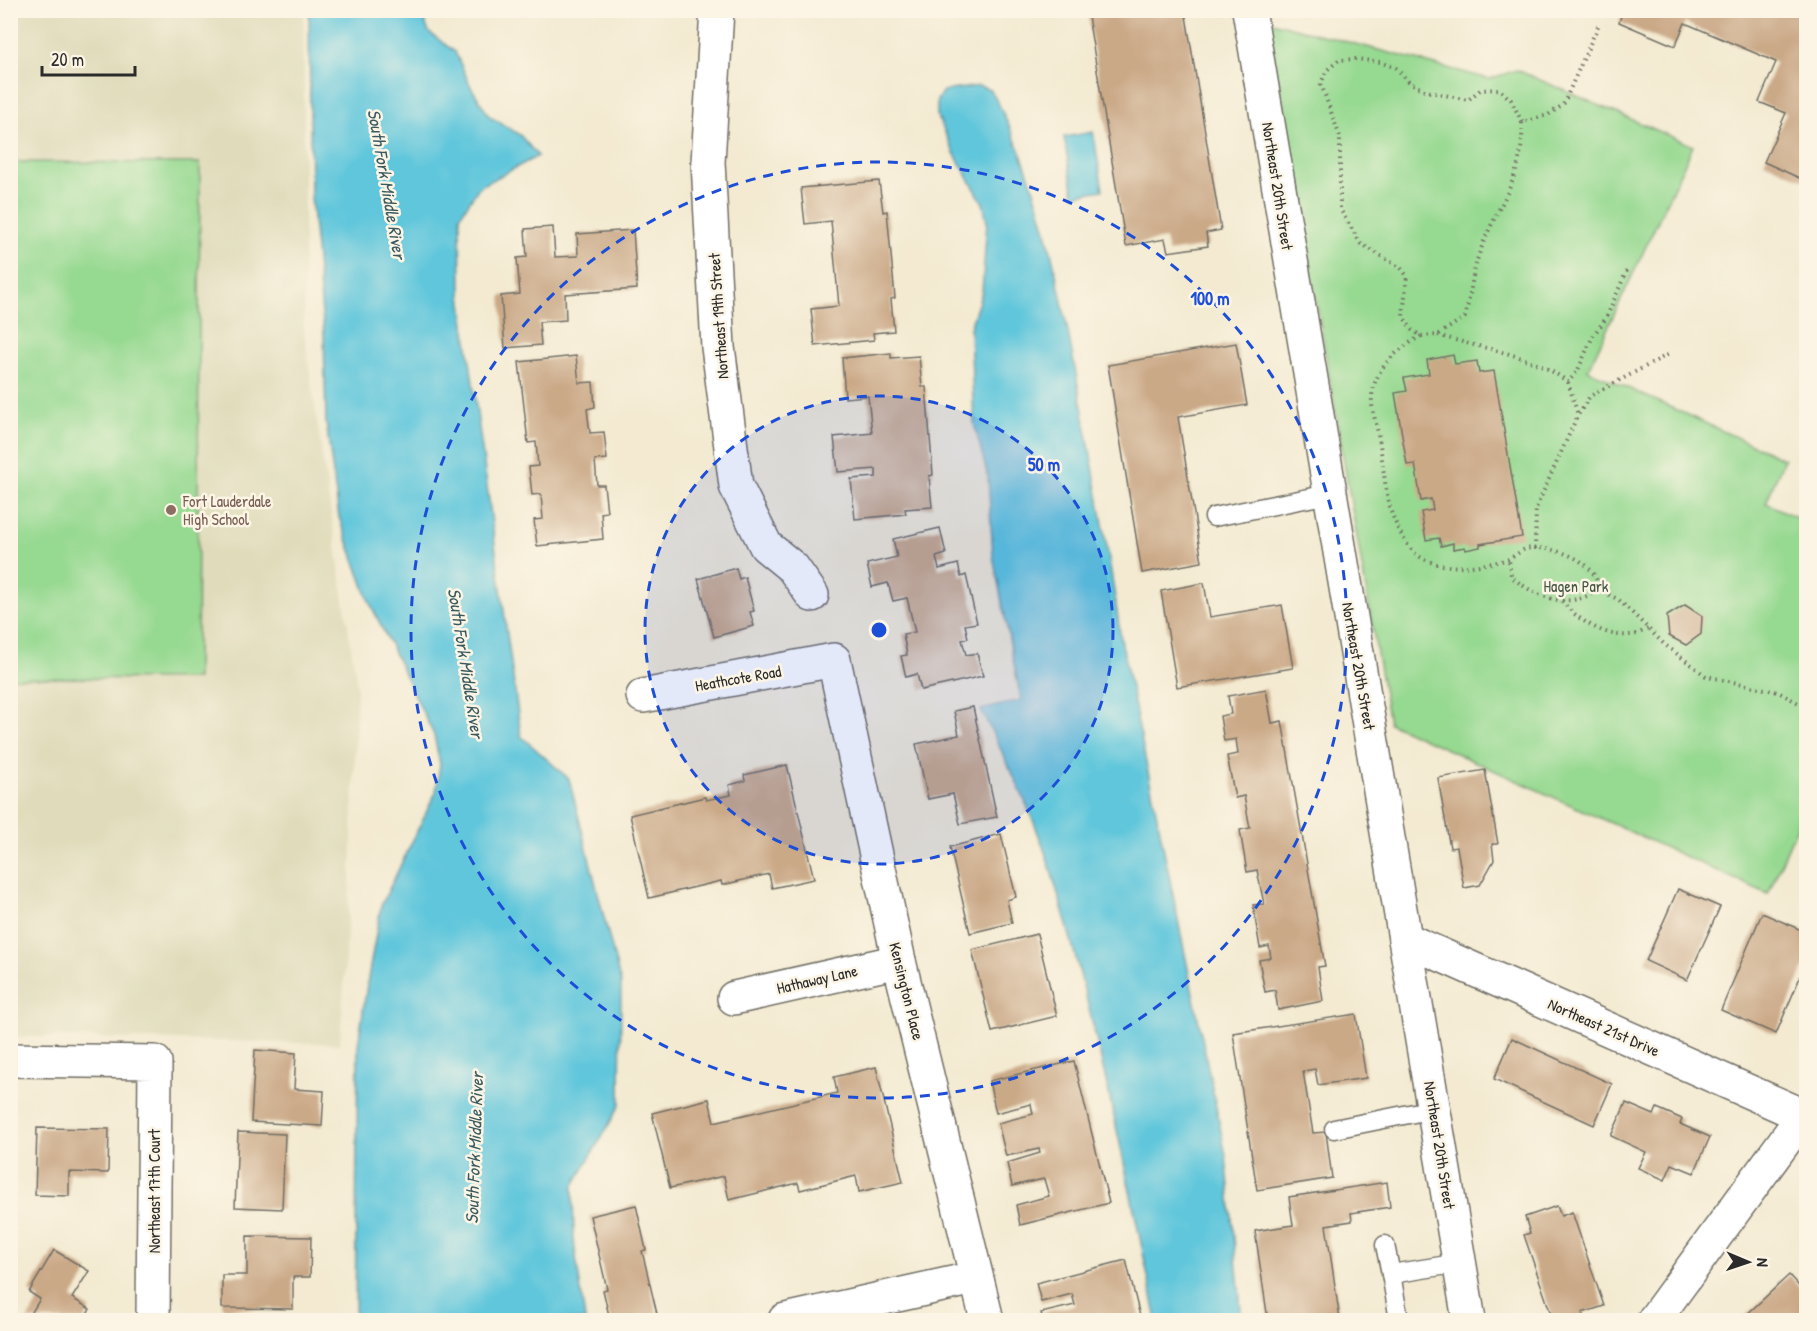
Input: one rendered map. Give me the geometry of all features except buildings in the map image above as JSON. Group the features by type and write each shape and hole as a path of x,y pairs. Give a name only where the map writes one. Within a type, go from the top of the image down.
{"street":[{"name":"Northeast 19th Street","path":"717,10 708,162 718,347 736,486 766,546 793,568 812,595"},
{"name":"Northeast 20th Street","path":"1249,10 1469,1320"},
{"name":"Heathcote Road","path":"642,696 834,660"},
{"name":"Kensington Place","path":"834,660 899,961 987,1320"},
{"name":"Northeast 21st Drive","path":"1405,939 1805,1114"},
{"name":"Hathaway Lane","path":"734,998 899,961"},
{"name":"Northeast 17th Court","path":"10,1060 155,1062 153,1320"},
{"path":"1654,1320 1805,1114"},
{"path":"785,1320 975,1278"}],"lane":[{"path":"1214,517 1329,494"},
{"path":"1334,1129 1434,1109"},
{"path":"1385,1245 1398,1314"},
{"path":"1391,1274 1460,1263"}],"path":[{"path":"1522,122 1548,115 1563,105 1598,26"},
{"path":"1421,336 1412,330 1403,316 1407,276 1401,268 1361,244 1340,209 1340,138 1323,97 1321,84 1326,71 1339,60 1356,59 1380,62 1396,68 1409,82 1448,98 1467,100 1480,90 1498,89 1511,100 1522,122 1519,167 1482,247 1472,275 1465,317 1438,335"},
{"path":"1568,382 1577,372 1593,336 1606,318 1627,270"},
{"path":"1509,560 1510,576 1519,584 1553,601 1588,597 1598,589 1599,582 1586,564 1571,556 1535,549 1526,549 1509,560 1452,567 1440,566 1419,558 1404,540 1392,513 1372,398 1377,378 1401,347 1421,336 1438,335 1534,361 1568,382 1578,415"},
{"path":"1535,549 1536,508 1578,415 1590,396 1669,354"},
{"path":"1598,589 1619,600 1688,664 1706,676 1778,692 1806,707"},
{"path":"1562,600 1572,614 1612,634 1630,636 1648,629"}],"shaded area":[{"name":"Fort Lauderdale High School","path":"11,11 304,11 304,334 357,687 351,870 340,1044 11,1036"}],"green space":[{"name":"Hagen Park","path":"1268,21 1489,79 1517,70 1693,146 1588,370 1784,459 1766,503 1806,522 1806,806 1768,894 1389,723"},
{"path":"11,162 200,163 197,679 11,678"}],"water":[{"name":"South Fork Middle River","path":"309,11 420,11 429,32 455,52 471,87 489,116 520,135 538,156 479,187 460,216 461,295 521,736 569,779 621,984 620,1105 573,1187 574,1242 585,1320 355,1320 358,1046 367,984 381,906 436,792 440,764 434,735 369,601 339,517 326,422 324,335 311,196"},
{"path":"979,86 991,90 1009,126 1037,201 1057,277 1102,514 1120,634 1226,1156 1242,1320 1157,1320 1108,1090 1066,920 1035,824 981,710 1021,700 993,556 988,477 974,424 970,328 982,292 987,222 983,203 954,153 937,115 937,100 943,91"},
{"path":"1093,132 1103,190 1074,195 1064,137"}],"place":[{"name":"Fort Lauderdale High School","path":"171,510"}]}
